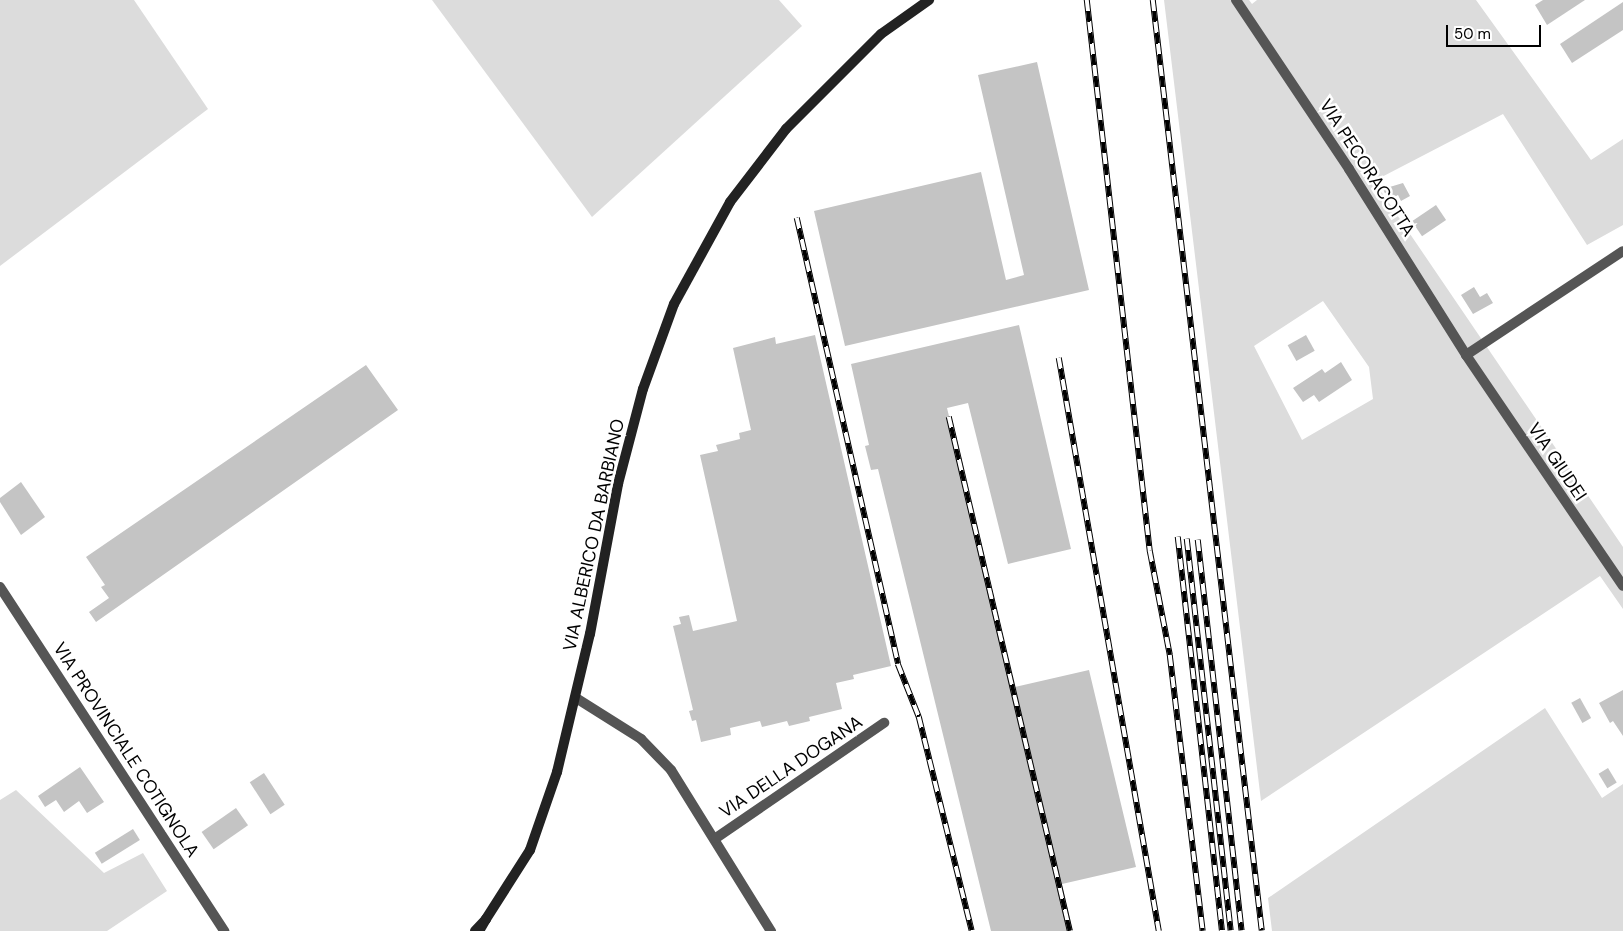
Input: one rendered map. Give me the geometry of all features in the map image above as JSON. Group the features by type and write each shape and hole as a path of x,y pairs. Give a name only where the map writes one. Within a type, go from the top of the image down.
{"main road":[{"name":"VIA ALBERICO DA BARBIANO","path":"479,931 530,850 556,772 576,698 618,484 644,389 674,304 730,202 786,129 881,34 929,0"},
{"name":"VIA ALBERICO DA BARBIANO","path":"475,931 486,919"}],"street":[{"name":"VIA PECORACOTTA","path":"1236,0 1349,169 1466,356"},
{"path":"1466,356 1623,251"},
{"name":"VIA GIUDEI","path":"1466,356 1623,586"},
{"name":"VIA PROVINCIALE COTIGNOLA","path":"0,587 224,931"},
{"name":"VIA DELLA DOGANA","path":"576,698 641,739 671,770 716,838 772,931"},
{"name":"VIA DELLA DOGANA","path":"716,838 884,723"}],"shaded area":[{"path":"0,0 134,0 208,109 0,266"},
{"path":"432,0 779,0 802,26 592,217"},
{"path":"1164,0 1249,0 1252,4 1257,0 1476,0 1591,160 1623,139 1623,225 1587,245 1503,114 1374,181 1623,547 1623,609 1600,576 1261,801","holes":["1323,301 1369,367 1373,399 1302,440 1254,346"]},
{"path":"1545,708 1602,798 1623,784 1623,931 1272,931 1268,898"},
{"path":"16,790 104,873 143,853 167,891 107,931 0,931 0,800"}],"building":[{"path":"1543,0 1585,0 1547,25 1535,5"},
{"path":"1623,2 1623,30 1572,63 1560,44"},
{"path":"1037,62 1089,290 845,346 814,211 981,172 1006,280 1024,275 978,75"},
{"path":"1403,183 1410,196 1401,201 1398,195 1388,200 1383,189"},
{"path":"1436,205 1446,220 1422,236 1412,221"},
{"path":"1474,287 1480,297 1487,293 1493,303 1473,314 1461,295"},
{"path":"1019,325 1071,549 1008,564 968,403 947,408 1015,687 1089,670 1136,867 1062,884 1073,931 991,931 878,469 871,470 865,446 869,445 851,364"},
{"path":"815,335 891,666 853,675 854,679 836,683 842,709 809,717 810,721 789,726 787,721 762,727 760,721 730,728 731,735 701,742 696,720 692,721 689,711 693,710 673,626 681,624 679,617 689,615 693,631 737,621 700,455 718,451 716,445 740,439 739,433 751,430 733,348 775,337 776,344"},
{"path":"1306,335 1315,351 1296,361 1288,345"},
{"path":"1341,362 1352,380 1319,402 1314,395 1303,402 1293,388 1322,369 1325,373"},
{"path":"366,365 398,410 96,622 89,612 109,598 101,587 105,585 86,557"},
{"path":"21,482 45,517 21,535 0,502 0,498"},
{"path":"1623,690 1623,736 1613,721 1610,723 1599,703"},
{"path":"1580,698 1591,718 1582,723 1571,703"},
{"path":"80,767 104,802 87,813 79,801 64,812 56,800 45,807 38,796"},
{"path":"1608,768 1617,783 1607,788 1599,774"},
{"path":"264,773 285,805 270,814 250,782"},
{"path":"236,808 248,825 214,849 202,832"},
{"path":"133,829 140,840 102,864 95,853"}],"railway":[{"path":"1087,0 1150,551 1170,655 1203,931"},
{"path":"1153,0 1262,931"},
{"path":"797,218 898,664 919,717 972,931"},
{"path":"1059,358 1159,931"},
{"path":"949,417 1070,931"},
{"path":"1178,537 1222,931"},
{"path":"1187,539 1231,931"},
{"path":"1198,540 1242,931"}]}
